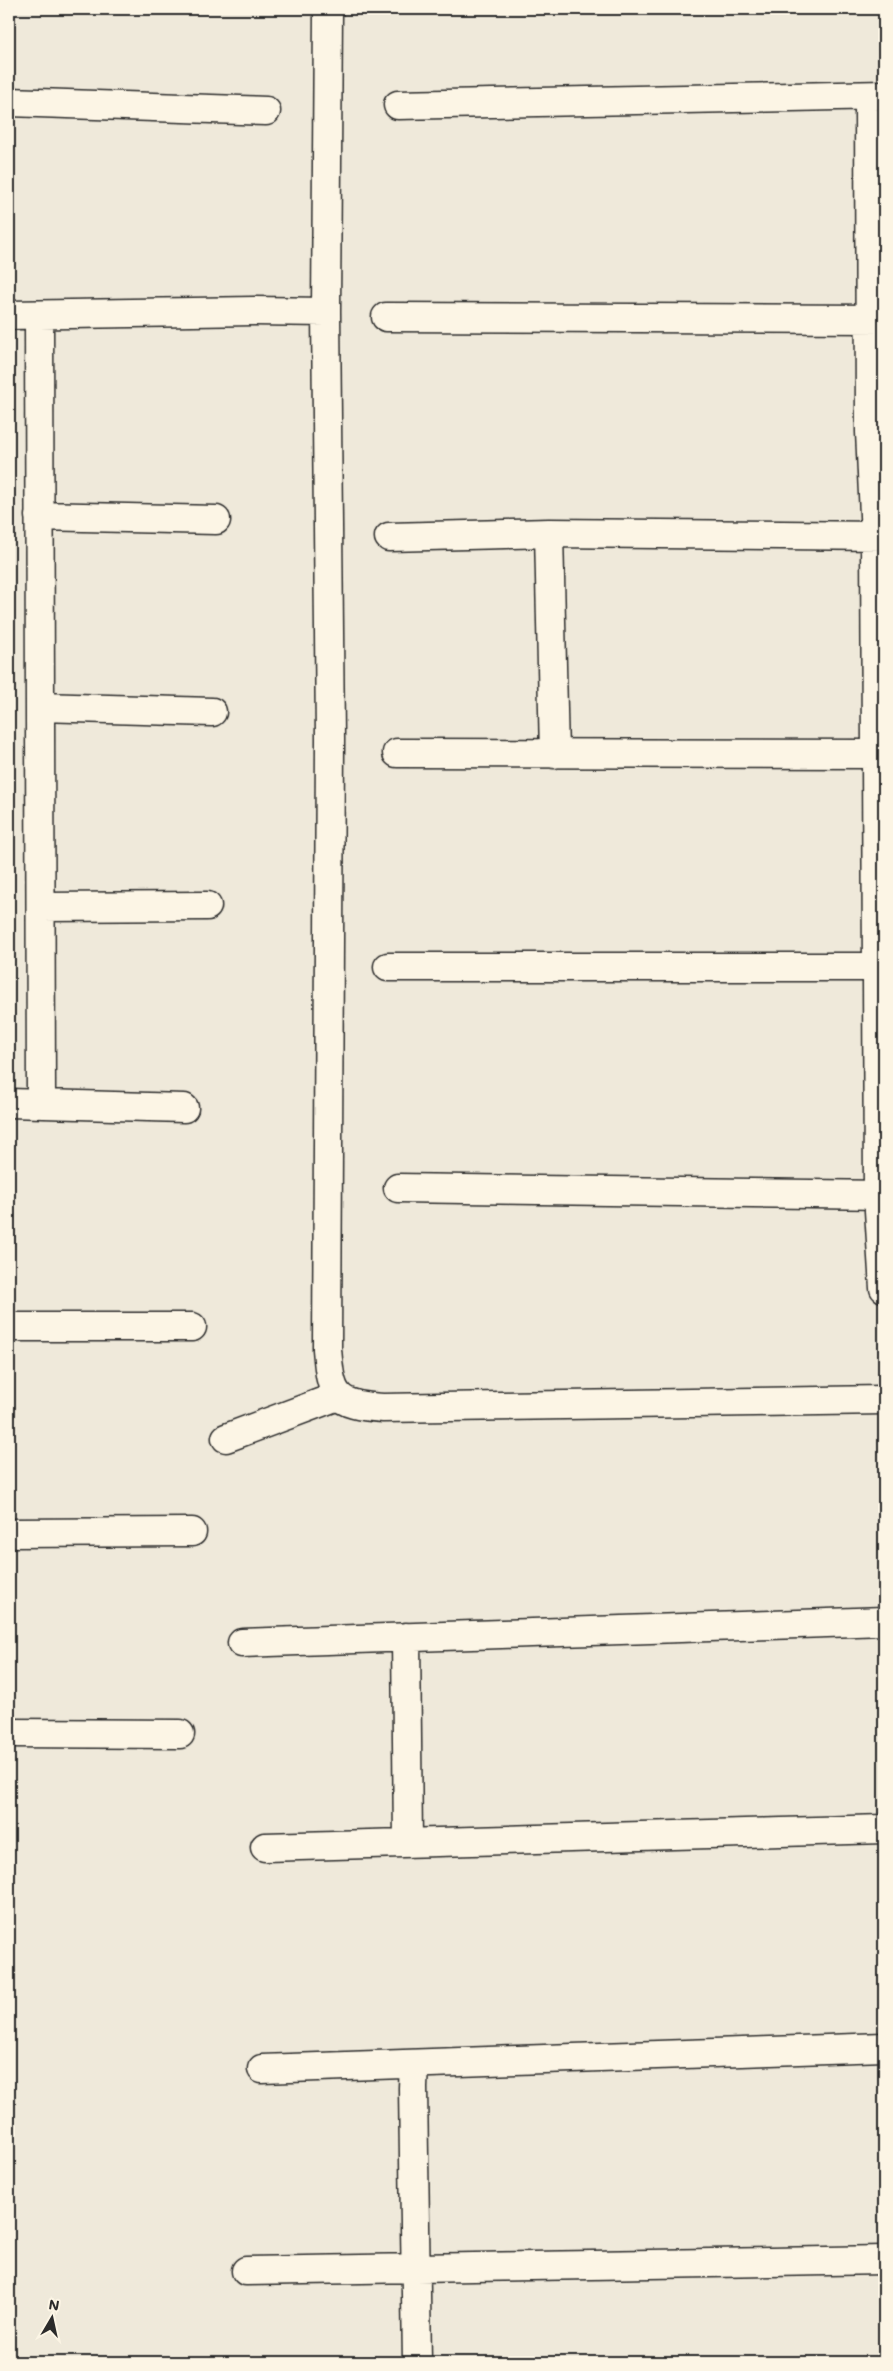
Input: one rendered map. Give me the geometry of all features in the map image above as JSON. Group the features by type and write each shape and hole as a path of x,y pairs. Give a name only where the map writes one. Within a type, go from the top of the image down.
{"street":[{"path":"328,9 326,312 330,738 327,1349 329,1377 338,1396 356,1406 383,1408 884,1400"},
{"path":"398,105 877,95 877,319 870,432 879,536 881,1195 884,1288"},
{"path":"9,102 266,110"},
{"path":"9,315 254,311 326,312"},
{"path":"39,315 41,1104"},
{"path":"386,317 877,319"},
{"path":"40,516 216,520"},
{"path":"389,537 549,533 879,536"},
{"path":"549,533 554,754"},
{"path":"40,707 212,712"},
{"path":"397,753 879,754"},
{"path":"41,907 207,906"},
{"path":"388,968 880,967"},
{"path":"9,1102 184,1108"},
{"path":"398,1188 881,1195"},
{"path":"9,1328 192,1327"},
{"path":"226,1438 338,1396"},
{"path":"9,1533 192,1532"},
{"path":"242,1644 884,1620"},
{"path":"406,1637 408,1842"},
{"path":"9,1733 180,1734"},
{"path":"265,1847 884,1829"},
{"path":"262,2069 884,2047"},
{"path":"414,2064 417,2362"},
{"path":"246,2272 884,2260"}]}
